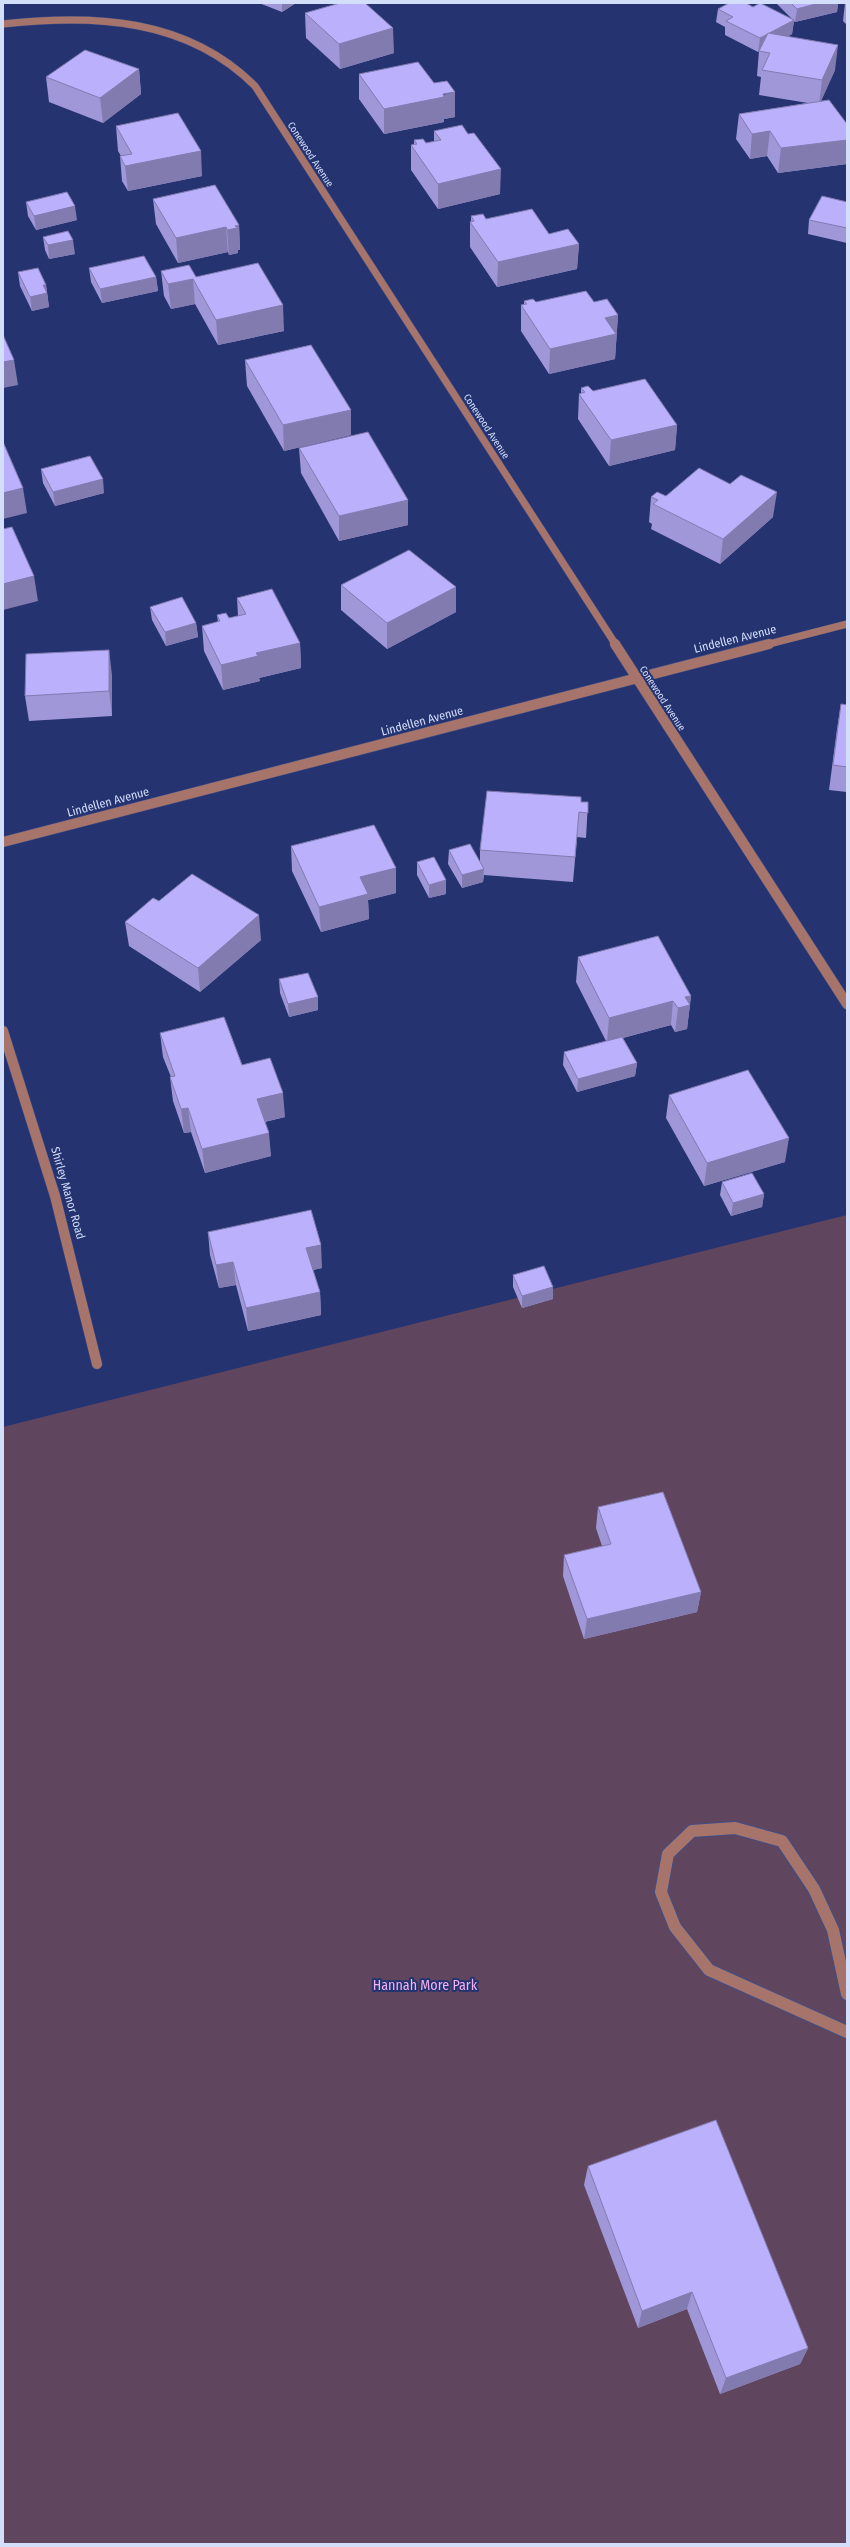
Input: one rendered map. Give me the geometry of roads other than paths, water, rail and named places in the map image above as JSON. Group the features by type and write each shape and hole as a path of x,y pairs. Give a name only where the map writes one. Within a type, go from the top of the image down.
{"street":[{"name":"Conewood Avenue","path":"3,24 78,19 126,24 171,36 210,50 236,68 255,86 638,677 847,1004"},
{"name":"Lindellen Avenue","path":"3,842 847,624"},
{"name":"Shirley Manor Road","path":"3,1031 28,1100 66,1232 98,1364"},
{"path":"847,1994 833,1930 814,1889 782,1841 735,1828 692,1831 668,1854 661,1892 675,1927 709,1970 847,2032"}],"park label":[{"name":"Hannah More Park","path":"425,1985"}]}
